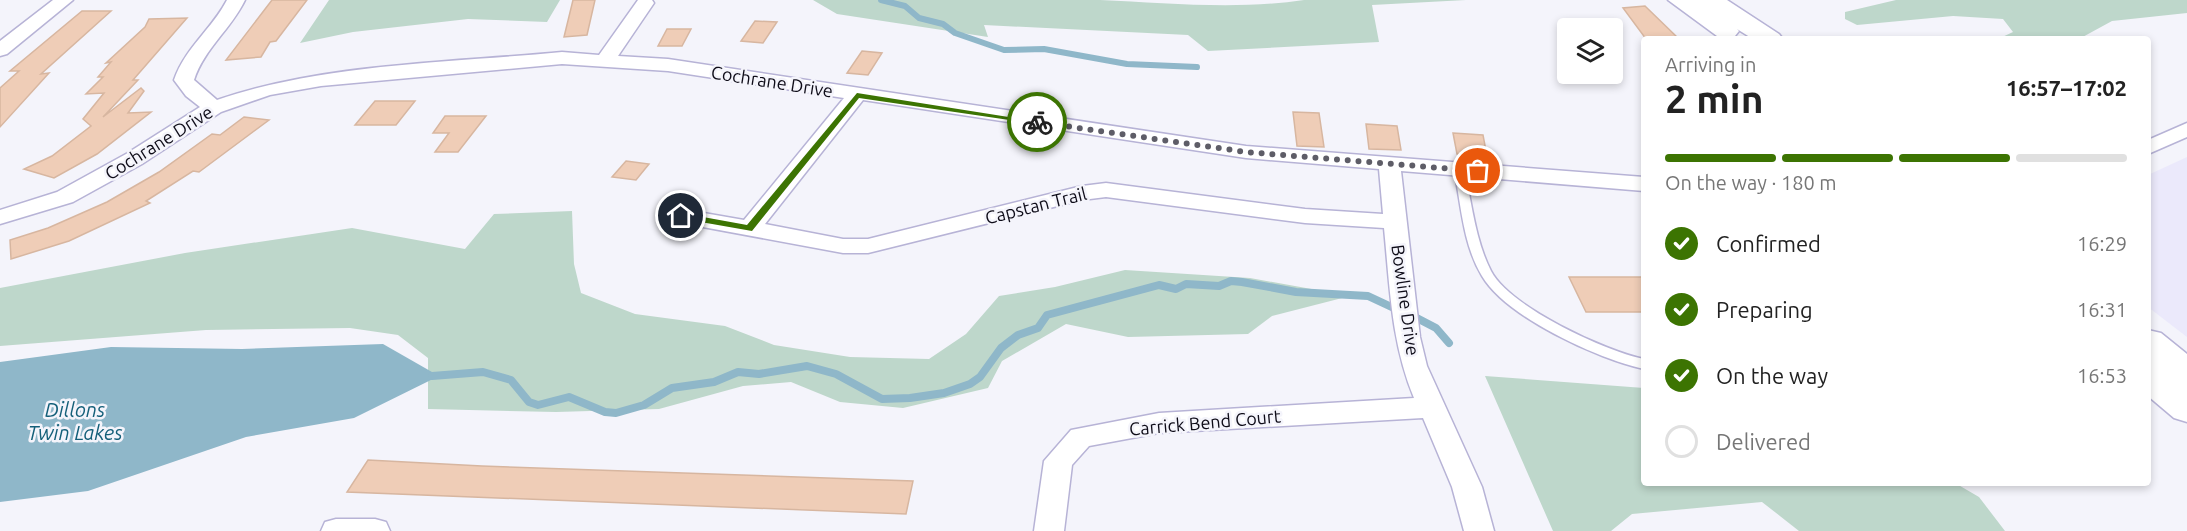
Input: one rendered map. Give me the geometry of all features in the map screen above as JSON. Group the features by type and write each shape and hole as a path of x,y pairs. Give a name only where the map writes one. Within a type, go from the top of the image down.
{"main road":[{"path":"1680,0 1734,36"},
{"path":"1710,0 1765,36"},
{"path":"2151,344 2187,374"},
{"path":"2151,378 2187,408"}],"street":[{"path":"0,50 64,0"},
{"path":"214,108 194,92 184,80 187,66 220,26 236,0"},
{"path":"606,59 645,3"},
{"name":"Cochrane Drive","path":"0,217 65,197 99,180 134,159 163,137 214,108 266,90 321,80 411,74 535,59 606,59 679,67 1169,142 1389,164 1641,184"},
{"path":"749,229 857,96"},
{"path":"2151,147 2187,129"},
{"name":"Bowline Drive","path":"1389,164 1407,337 1414,366 1467,487 1479,531"},
{"name":"Capstan Trail","path":"681,216 843,246 868,246 1082,193 1106,190 1305,216 1394,222"},
{"name":"Carrick Bend Court","path":"1049,531 1058,462 1082,437 1160,423 1433,407"},
{"path":"336,531 375,531"}],"lane":[{"path":"1458,169 1469,208 1473,242 1488,278 1524,311 1571,336 1641,363"}],"shaded area":[{"path":"2187,157 2187,337 2151,309 2151,174"}],"green space":[{"path":"329,0 560,0 547,22 468,19 353,32 300,43"},
{"path":"813,0 1100,0 1253,5 1304,0 1466,0 1372,5 1379,42 1208,51 1188,35 984,25 988,37 837,14"},
{"path":"1896,0 2187,0 2187,13 2112,21 2084,36 2004,36 2013,32 2003,19 1953,16 1857,25 1845,19 1845,12"},
{"path":"572,211 574,264 581,293 635,314 725,326 774,345 850,357 929,359 966,334 999,296 1055,287 1125,270 1250,278 1350,296 1272,316 1248,334 1128,337 1066,324 1002,361 988,388 903,408 840,402 791,382 743,386 659,409 556,412 428,409 428,358 398,335 350,328 206,330 0,346 0,288 185,253 352,228 465,249 494,214"},
{"path":"1485,376 1641,388 1641,486 1960,486 1979,497 2005,531 1799,531 1762,502 1632,514 1611,531 1553,531"}],"water":[{"name":"Dillons Twin Lakes","path":"383,344 439,376 354,418 246,437 88,491 0,502 0,362 111,347 242,349"}],"building":[{"path":"272,0 307,0 276,41 270,42 261,57 226,60"},
{"path":"573,0 595,0 587,35 564,37"},
{"path":"1645,6 1676,36 1644,36 1623,8"},
{"path":"82,11 111,11 41,74 49,73 0,127 0,88 19,71 10,71"},
{"path":"187,18 133,80 138,80 103,117 141,88 144,91 128,113 151,112 97,154 54,178 24,169 52,156 91,126 83,119 104,93 86,94 103,77 98,77 111,62 106,63 145,27 149,19"},
{"path":"755,21 777,22 763,43 741,41"},
{"path":"667,29 691,29 682,46 658,46"},
{"path":"862,51 882,53 868,75 847,73"},
{"path":"375,101 415,101 396,125 355,125"},
{"path":"1293,112 1319,113 1324,147 1297,146"},
{"path":"445,116 486,116 458,152 435,152 449,133 433,133"},
{"path":"244,117 269,120 199,172 193,171 146,201 150,203 69,241 11,259 10,240 48,228 107,202 159,172 212,134 220,135"},
{"path":"1366,124 1397,126 1401,150 1369,149"},
{"path":"1453,133 1483,135 1487,156 1457,154"},
{"path":"626,161 649,164 636,180 612,177"},
{"path":"1569,277 1641,277 1641,312 1586,312"},
{"path":"368,460 913,481 906,514 347,492"}],"waterway":[{"path":"881,0 905,6 919,18 943,24 955,33 1004,50 1044,49 1127,64 1197,67"},
{"path":"432,376 483,372 511,380 529,402 538,405 569,397 605,412 616,413 644,405 672,388 714,382 738,372 759,374 807,366 836,374 882,399 910,398 944,393 970,384 980,377 1001,348 1018,335 1038,328 1047,315 1159,285 1176,289 1186,284 1219,286 1231,281 1242,282 1296,292 1368,296 1398,310"},
{"path":"1411,315 1436,328 1449,343"}],"way so far":[{"path":"1037,122 1246,152 1478,171"}],"route":[{"path":"681,216 749,229 857,96 1037,122"}]}
